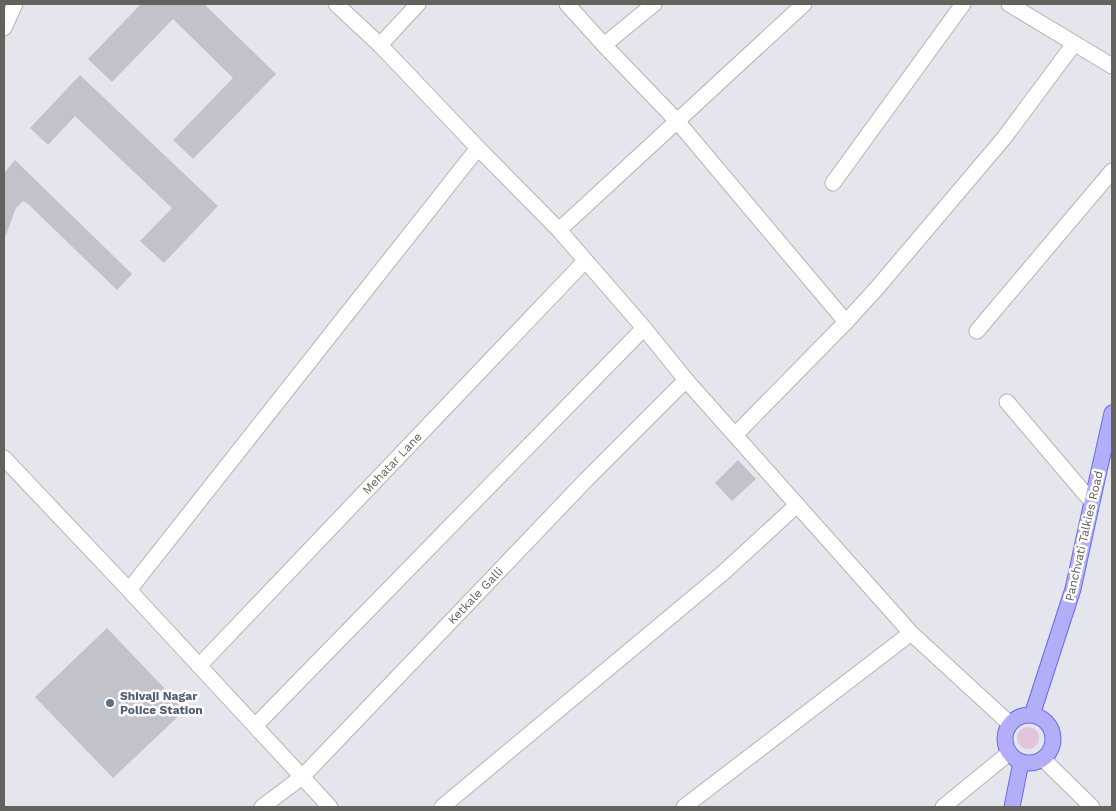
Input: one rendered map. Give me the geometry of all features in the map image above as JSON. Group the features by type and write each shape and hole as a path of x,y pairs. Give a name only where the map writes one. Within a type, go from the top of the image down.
{"main road":[{"name":"Panchvati Talkies Road","path":"1032,715 1073,589 1112,413"},
{"path":"1023,715 1032,715 1046,722 1051,729 1053,737 1049,753 1043,759 1028,763 1015,757 1006,746 1006,731 1010,724 1023,715"},
{"path":"1012,807 1015,757"}],"street":[{"path":"4,28 15,4"},
{"path":"336,4 380,45 559,230 644,328 686,380 911,633 1010,724"},
{"path":"380,45 418,4"},
{"path":"567,4 677,121 846,322"},
{"path":"604,45 654,4"},
{"path":"559,230 804,4"},
{"path":"833,183 963,4"},
{"path":"1009,4 1112,66"},
{"path":"735,435 877,288 1004,138 1074,44"},
{"path":"129,590 478,148"},
{"path":"977,331 1112,171"},
{"name":"Mehatar Lane","path":"199,666 585,261"},
{"path":"255,726 644,328"},
{"name":"Ketkale Galli","path":"262,807 302,777 586,480 686,380"},
{"path":"1007,402 1092,502"},
{"path":"4,458 330,807"},
{"path":"442,807 724,572 797,505"},
{"path":"684,807 911,633"},
{"path":"943,807 1015,757"},
{"path":"1043,759 1092,807"}],"shaded area":[{"path":"1028,727 1036,730 1039,738 1036,746 1028,749 1020,746 1017,738 1020,730"}],"building":[{"path":"141,4 204,4 276,74 193,159 173,140 233,78 173,19 112,82 88,59"},
{"path":"80,75 218,206 164,263 140,241 172,208 75,116 48,145 30,128"},
{"path":"15,160 132,274 117,290 23,201 16,208 4,240 4,173"},
{"path":"738,460 756,479 732,501 715,483"},
{"name":"Shivaji Nagar Police Station","path":"107,628 185,710 113,778 35,697"}],"place":[{"name":"Shivaji Nagar Police Station","path":"110,703"}]}
